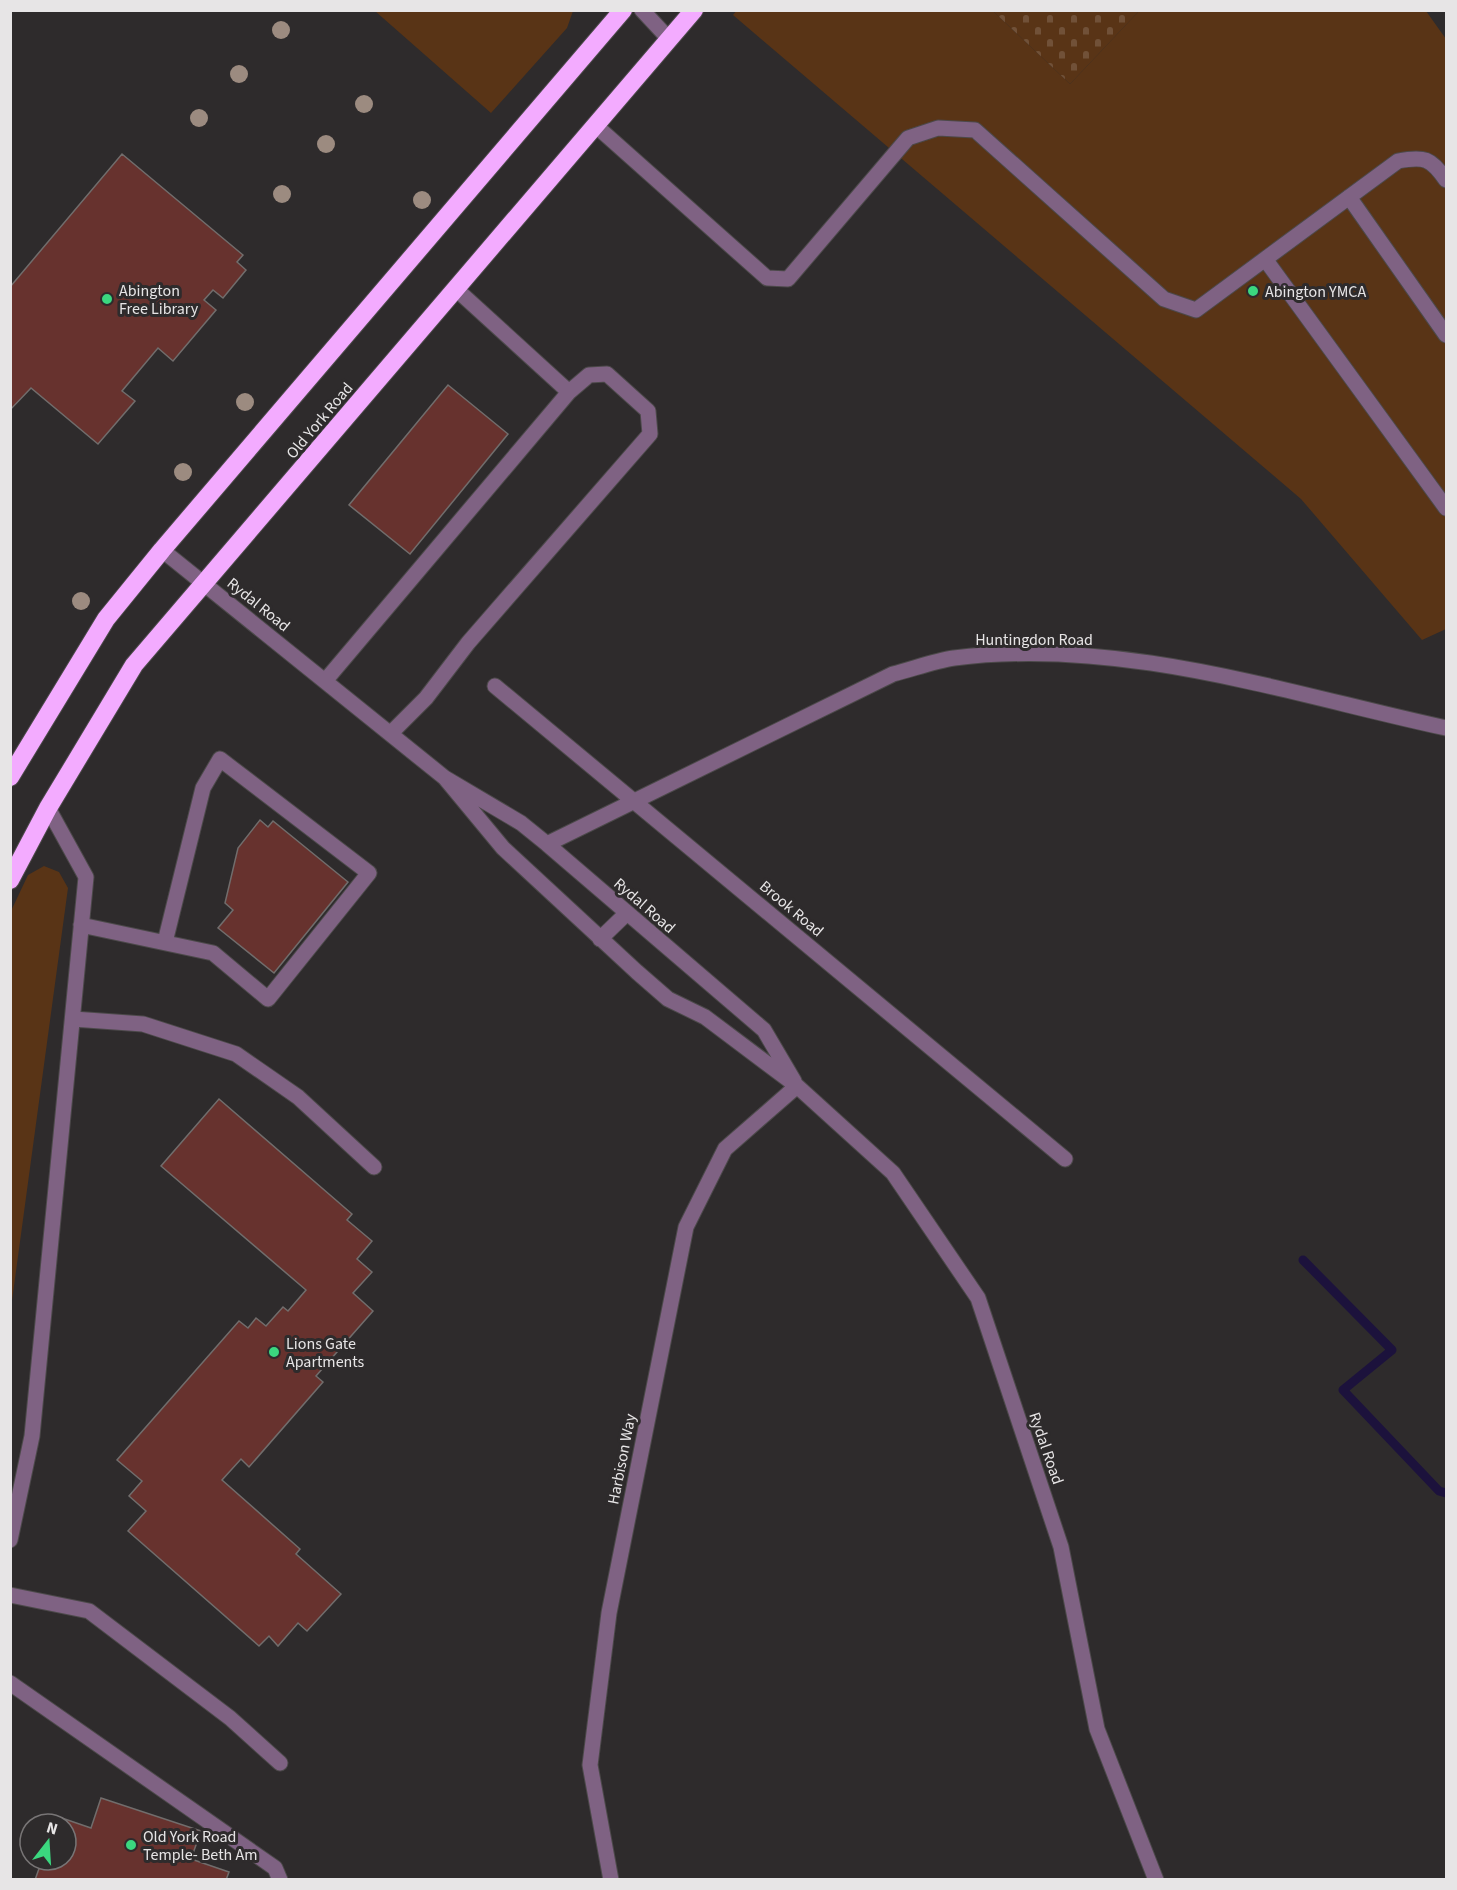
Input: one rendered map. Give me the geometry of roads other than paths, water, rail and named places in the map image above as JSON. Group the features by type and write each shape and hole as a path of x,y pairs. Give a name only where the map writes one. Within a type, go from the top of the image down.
{"highway":[{"name":"Old York Road","path":"13,767 106,619 162,550 623,10"},
{"name":"Old York Road","path":"10,880 48,808 134,665 694,10"}],"street":[{"path":"642,10 669,39"},
{"path":"595,125 767,278 788,279 908,138 938,128 975,130 1164,299 1196,310 1398,161 1420,157 1437,166 1446,180"},
{"path":"1349,197 1446,334"},
{"path":"1265,259 1446,508"},
{"path":"456,289 569,392"},
{"path":"326,681 569,392 589,375 607,374 648,411 650,434 468,644 426,698 391,733"},
{"name":"Rydal Road","path":"162,550 445,778 521,823 547,844 764,1030 797,1086"},
{"name":"Huntingdon Road","path":"547,844 893,675 952,658 1002,654 1123,658 1245,680 1351,708 1446,728"},
{"name":"Brook Road","path":"495,686 1065,1159"},
{"path":"81,925 213,953 268,999 369,873 220,759 203,788 165,942"},
{"name":"Rydal Road","path":"445,778 503,848 668,999 705,1017 797,1086 893,1173 978,1298 1061,1547 1097,1730 1156,1880"},
{"path":"10,1540 32,1436 86,878 48,808"},
{"path":"600,939 627,913"},
{"path":"73,1019 142,1024 236,1054 298,1097 374,1167"},
{"name":"Harbison Way","path":"611,1880 590,1765 609,1613 686,1227 725,1149 797,1086"},
{"path":"10,1595 89,1611 230,1718 280,1763"},
{"path":"10,1683 275,1868 279,1880"}],"waterway":[{"path":"1303,1260 1392,1350 1343,1390 1439,1491 1446,1493"}],"place":[{"name":"Abington YMCA","path":"1253,291"},
{"name":"Abington Free Library","path":"107,299"},
{"name":"Lions Gate Apartments","path":"274,1352"},
{"name":"Old York Road Temple- Beth Am","path":"131,1845"}]}
